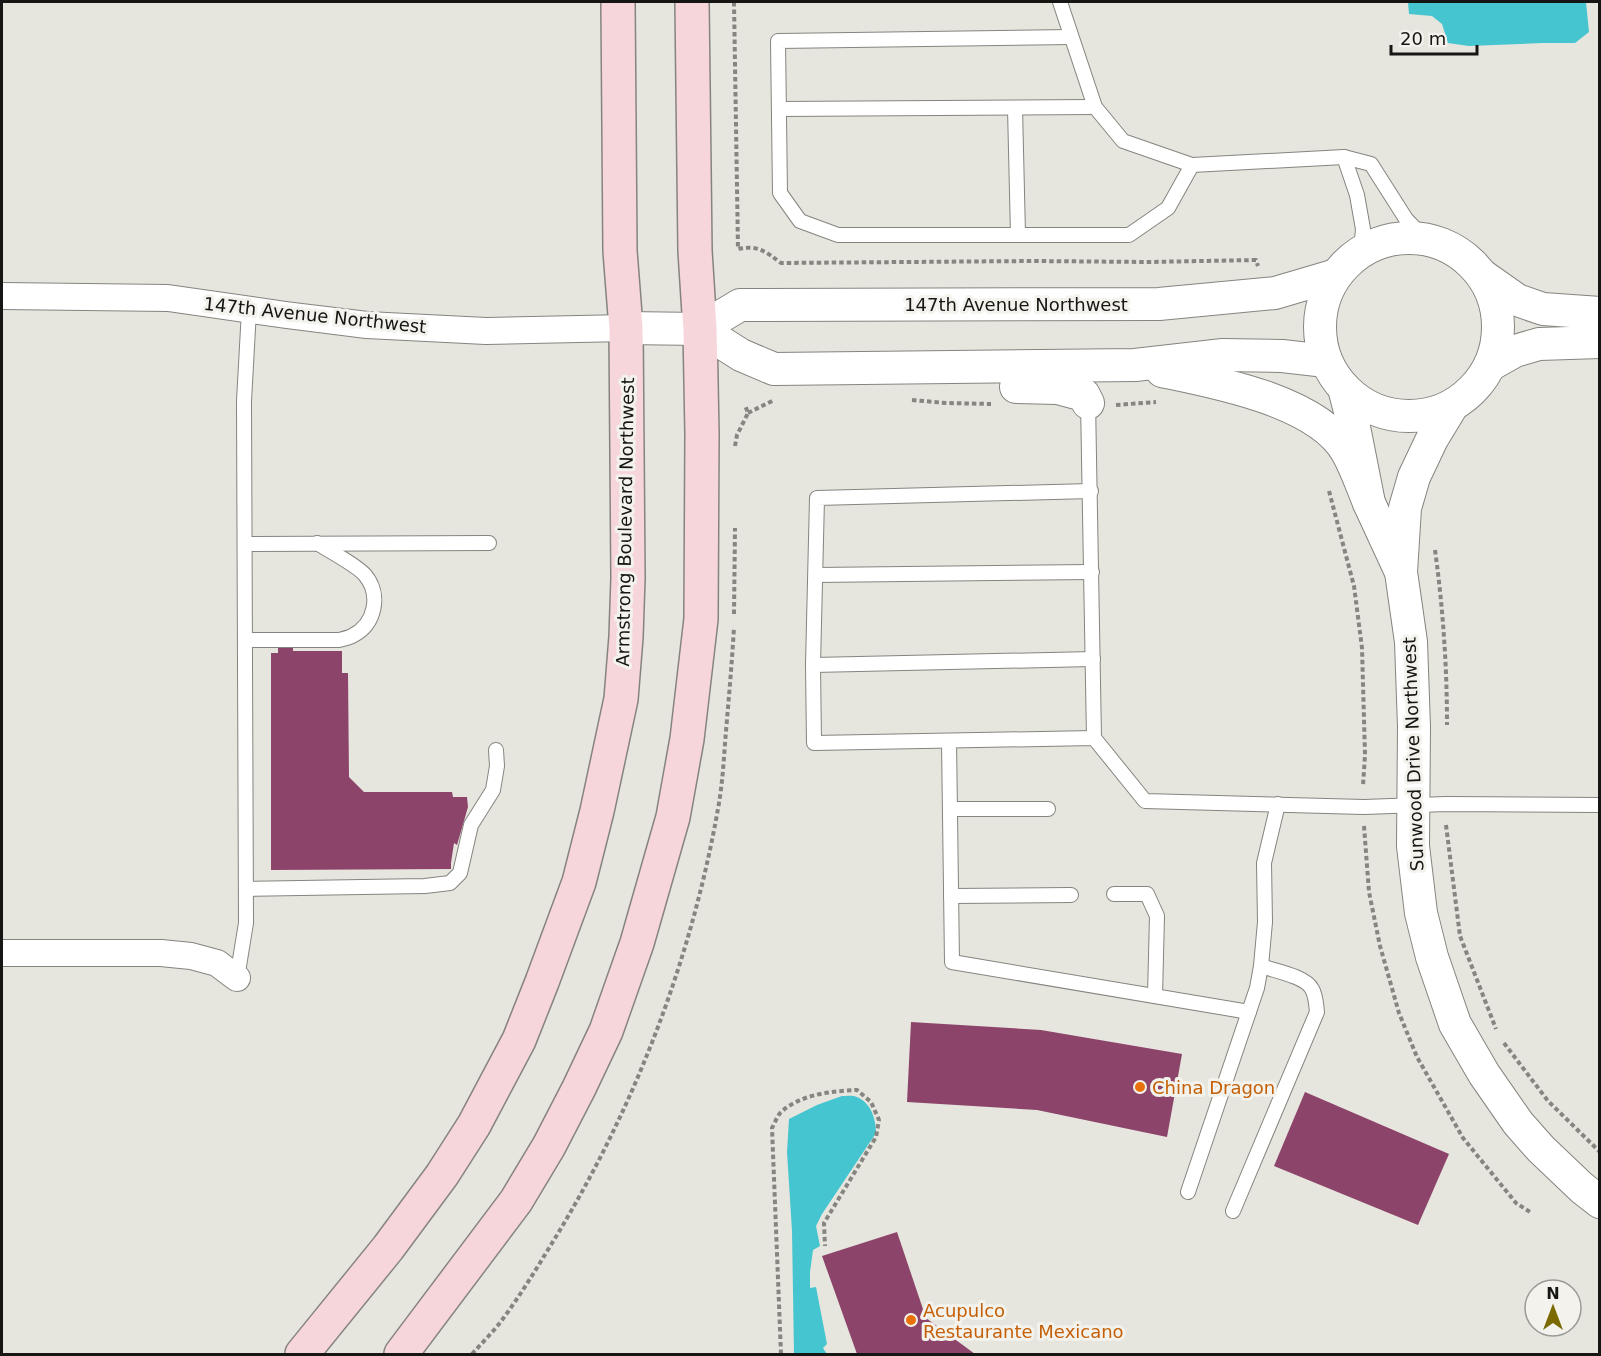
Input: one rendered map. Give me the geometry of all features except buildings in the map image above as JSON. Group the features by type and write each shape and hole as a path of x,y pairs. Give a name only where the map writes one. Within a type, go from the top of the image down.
{"main road":[{"name":"Armstrong Boulevard Northwest","path":"309,1346 388,1248 442,1174 474,1125 519,1040 554,951 579,882 597,811 621,699 628,578 626,328 620,251 618,2"},
{"path":"401,1354 516,1201 549,1146 579,1088 606,1031 626,976 649,905 673,817 687,739 701,618 702,434 700,329 695,251 692,2"}],"street":[{"path":"1483,276 1498,311 1497,348 1490,366 1474,388 1452,405 1424,415 1395,415 1368,406 1344,388 1334,375 1326,361 1319,332 1323,302 1336,275 1347,262 1361,251 1381,242 1403,237 1425,239 1458,252 1483,276 1517,300 1543,309 1599,312"},
{"name":"147th Avenue Northwest","path":"2,296 168,298 367,324 486,331 700,329 740,305 1159,304 1275,293 1336,275"},
{"path":"700,329 741,356 774,369 1135,365 1224,355 1282,356 1326,361"},
{"path":"1490,366 1515,351 1539,344 1599,342"},
{"path":"1135,365 1216,382 1276,401 1310,418 1330,432 1346,451 1401,572"},
{"path":"894,368 972,387 1058,388 1084,395 1088,403"},
{"path":"1344,388 1369,503"},
{"path":"1401,572 1405,508 1414,477 1432,439 1452,405"},
{"name":"Sunwood Drive Northwest","path":"1401,572 1411,642 1414,727 1413,846 1421,913 1432,957 1455,1024 1484,1074 1518,1123 1541,1149 1599,1202"},
{"path":"2,952 161,952 191,956 217,963 237,978"}],"lane":[{"path":"1060,2 1095,107 1123,141 1192,165 1344,157 1371,164 1406,219 1425,239"},
{"path":"1071,37 778,41 780,193 800,221 838,235 1129,235 1168,208 1192,165"},
{"path":"779,109 1095,107"},
{"path":"1015,108 1018,235"},
{"path":"1344,157 1357,195 1363,229 1361,251"},
{"path":"237,978 246,922 244,401 249,310"},
{"path":"1096,366 1092,373 1088,403 1094,738 1145,801 1364,807 1599,805"},
{"path":"1090,491 818,498 813,665 814,743 1094,738"},
{"path":"245,640 339,640 354,635 369,621 374,606 373,588 364,573 316,543"},
{"path":"244,544 489,543"},
{"path":"816,575 1092,572"},
{"path":"813,665 1093,659"},
{"path":"949,741 952,962 1249,1012"},
{"path":"246,889 450,884 460,873 471,825 493,790 497,766 496,750"},
{"path":"1188,1192 1257,988 1264,922 1264,863 1278,804"},
{"path":"950,809 1048,809"},
{"path":"1114,894 1147,894 1157,916 1155,996"},
{"path":"951,896 1071,895"},
{"path":"1233,1211 1317,1012 1311,986 1303,980 1261,966"}],"path":[{"path":"734,2 738,249"},
{"path":"748,413 770,401 781,398"},
{"path":"905,399 998,404"},
{"path":"1088,403 1123,405 1160,402"},
{"path":"1328,486 1354,586 1362,648 1365,844 1369,892 1380,946 1399,1012 1417,1057 1463,1138 1516,1203 1530,1212"},
{"path":"781,1354 772,1128 779,1113 797,1101 833,1091 857,1090 871,1102 879,1120 876,1137 824,1223 825,1246"}],"water":[{"path":"1408,2 1586,2 1589,32 1575,43 1469,46 1448,43 1442,24 1432,16 1409,14"},
{"path":"842,1096 855,1096 866,1103 874,1117 876,1133 816,1226 820,1246 813,1250 810,1288 816,1287 827,1344 823,1348 827,1354 794,1354 792,1231 787,1152 789,1119"}],"place":[{"name":"China Dragon","path":"1140,1087"},
{"name":"Acupulco Restaurante Mexicano","path":"911,1320"}]}
